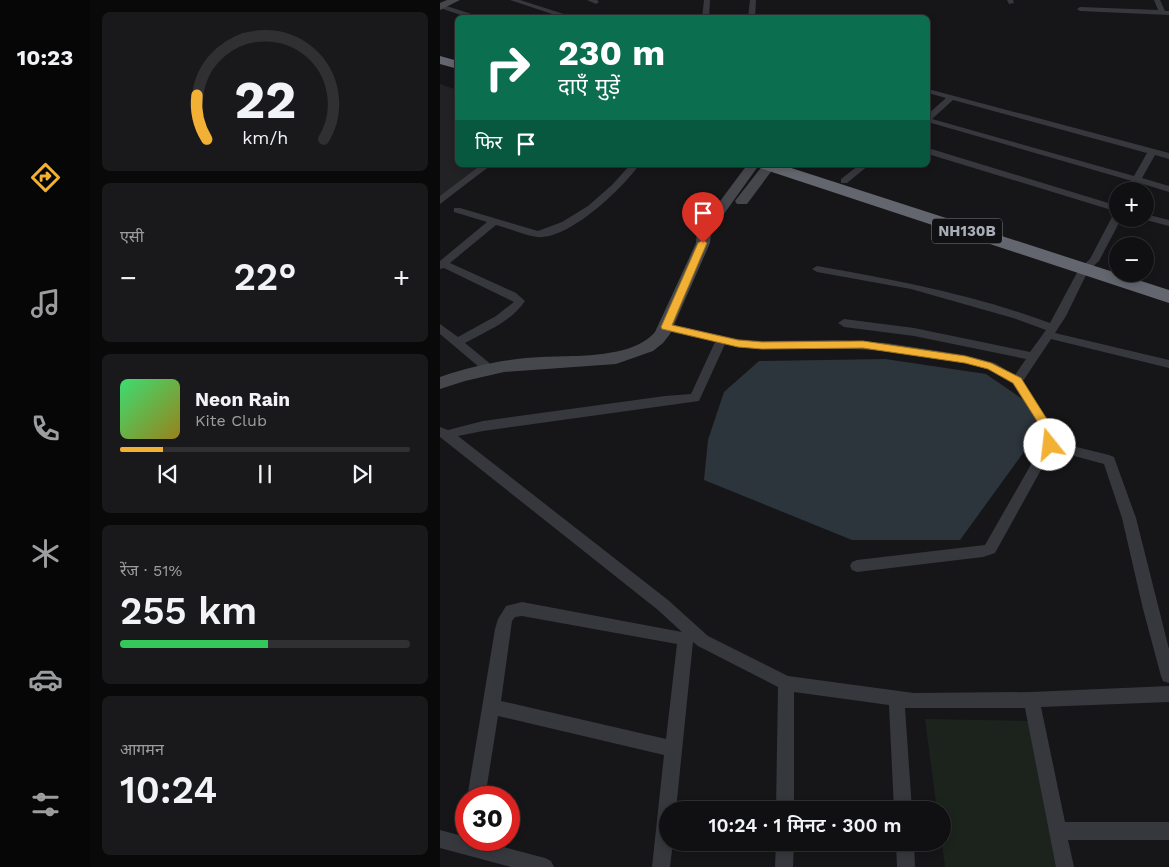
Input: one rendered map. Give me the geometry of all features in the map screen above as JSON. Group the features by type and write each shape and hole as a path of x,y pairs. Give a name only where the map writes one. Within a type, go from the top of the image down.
{"highway":[{"path":"440,52 455,56"},
{"path":"440,60 455,64"},
{"name":"NH130B","path":"770,167 1089,265 1109,268"},
{"name":"NH130B","path":"801,167 1089,265 1169,297"},
{"path":"1154,281 1169,286"}],"street":[{"path":"441,7 455,0"},
{"path":"513,0 563,15"},
{"path":"705,15 707,0"},
{"path":"751,15 752,0"},
{"path":"1157,0 1165,13"},
{"path":"441,7 469,15"},
{"path":"1080,9 1165,13"},
{"path":"930,91 1169,156"},
{"path":"930,117 952,97"},
{"path":"930,120 1169,189"},
{"path":"930,152 1109,206"},
{"path":"1137,180 1152,152"},
{"path":"440,201 484,167"},
{"path":"457,210 538,234 555,229 594,206 633,167"},
{"path":"440,383 459,376 489,369 616,358 629,355 657,342 666,327 703,243 716,235 763,167"},
{"path":"844,181 862,167"},
{"path":"1154,220 1169,224"},
{"path":"456,342 497,319 520,301 512,295 442,265 494,221"},
{"path":"1017,381 1061,316 1111,227"},
{"path":"817,269 912,286 1017,315 1050,331 1169,364"},
{"path":"844,323 914,332 1034,357"},
{"path":"666,327 721,340 762,345 836,344 887,347 965,359 991,366 1017,381 1049,432 1052,440 1035,466 990,549 983,552 857,566"},
{"path":"440,328 489,369"},
{"path":"444,433 665,400 695,398 721,340"},
{"path":"444,433 663,605 689,636 673,749 661,867"},
{"path":"1050,445 1109,460 1129,518 1150,609 1169,676"},
{"path":"478,786 505,619 513,609 689,636 703,641 786,683 802,687 897,700 1031,700 1169,694"},
{"path":"785,801 786,683"},
{"path":"897,700 903,801"},
{"path":"1031,700 1065,867"},
{"path":"492,707 673,749"},
{"path":"1058,830 1169,831"},
{"path":"440,839 455,841"},
{"path":"494,851 545,867"},
{"path":"784,867 785,851"},
{"path":"905,851 906,867"}],"shaded area":[{"path":"440,84 455,89 455,167 489,167 440,200"},
{"path":"885,359 986,374 1031,405 1042,427 960,540 852,540 704,480 708,440 724,392 759,361"},
{"path":"925,719 1032,721 1060,867 945,867 943,851 951,851 951,801 936,801"}],"route":[{"path":"703,243 666,327 738,344 836,344 887,347 965,359 991,366 1017,381 1049,432 1052,440 1050,445"}]}
